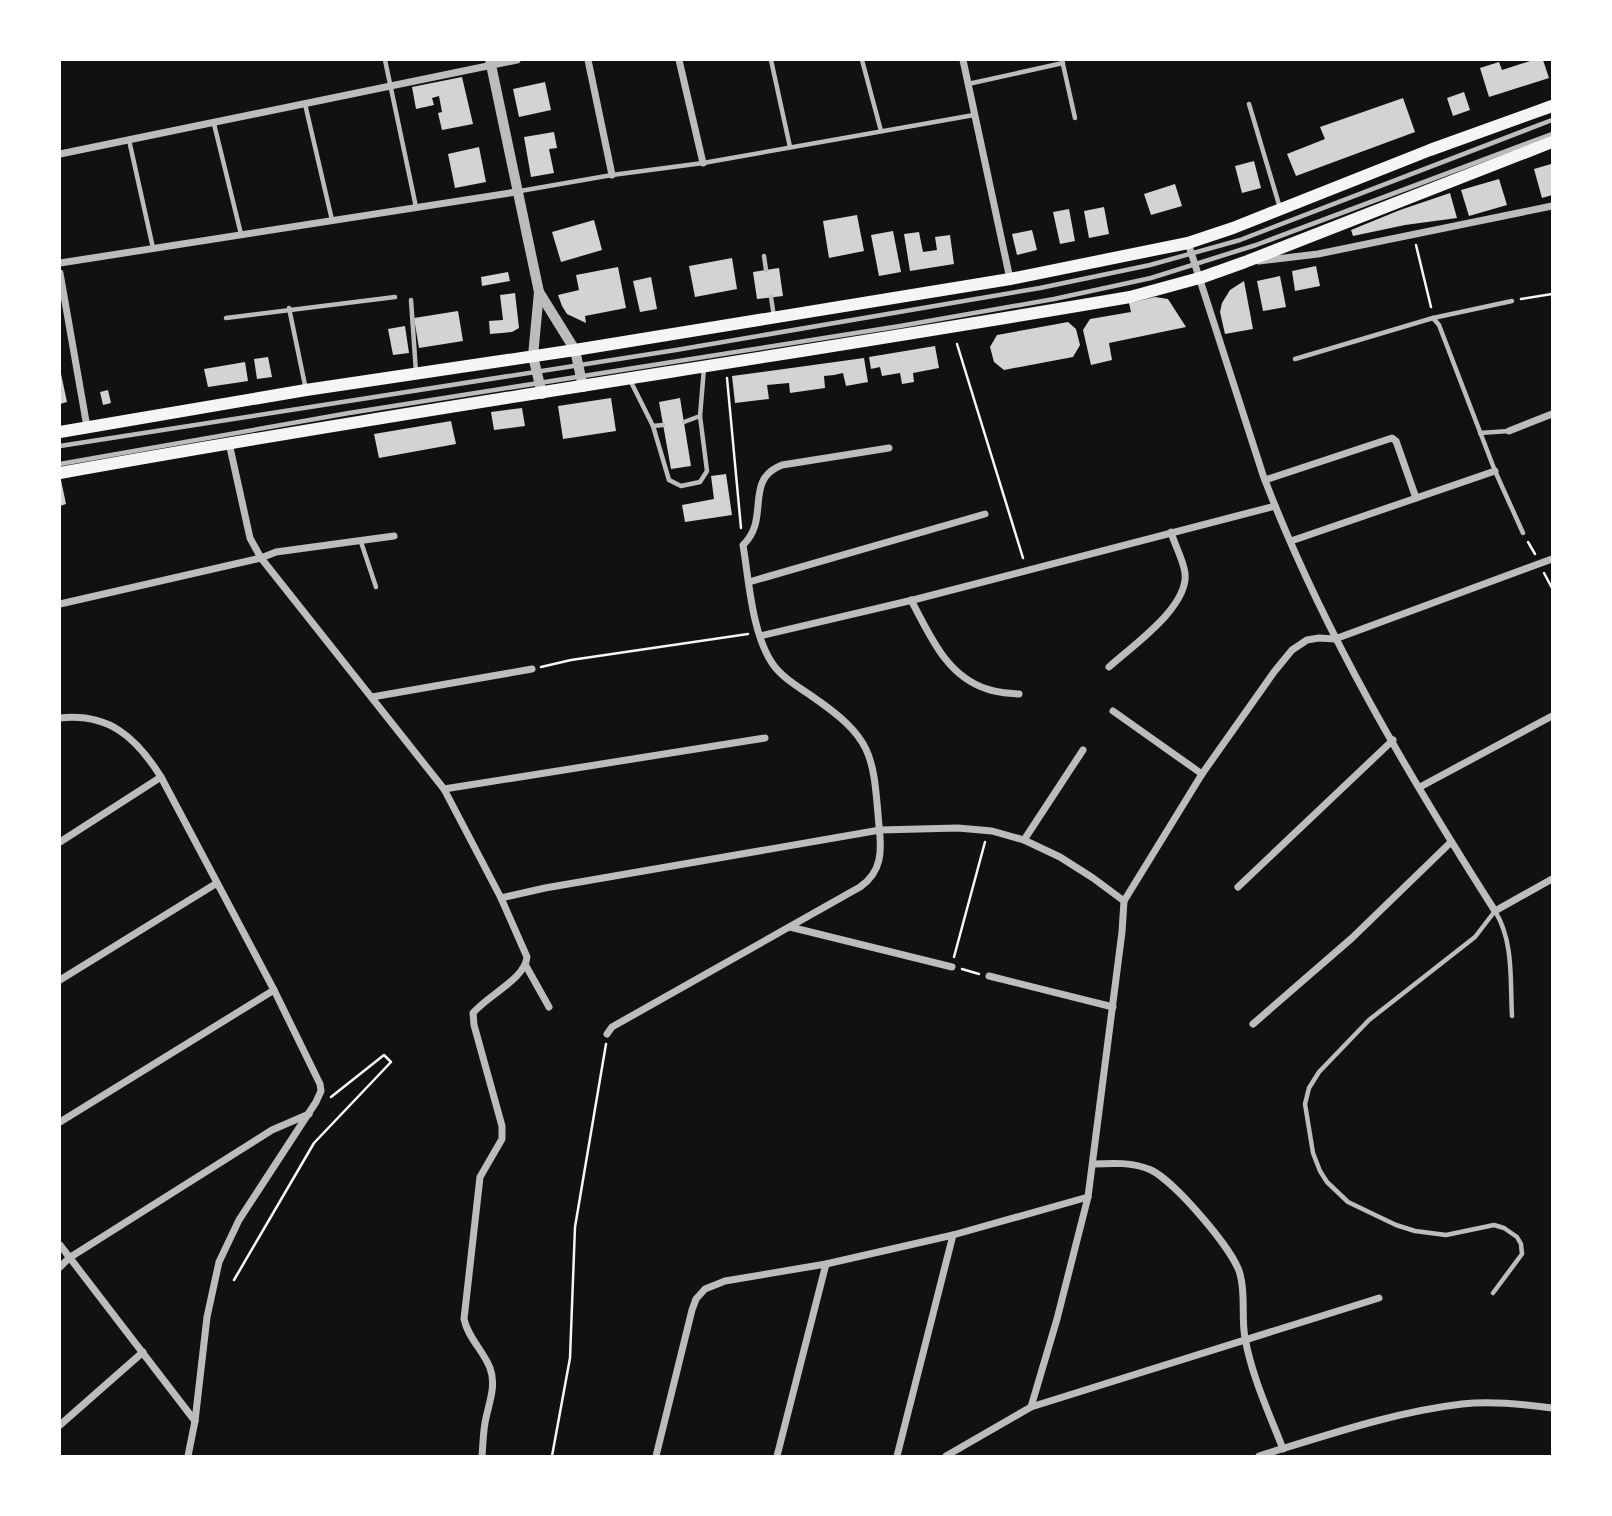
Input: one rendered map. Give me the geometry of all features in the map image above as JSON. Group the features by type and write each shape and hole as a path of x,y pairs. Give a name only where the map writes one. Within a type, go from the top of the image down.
{"main road":[{"path":"60,432 306,390 575,350 1190,249 1280,209 1552,106"},
{"path":"60,473 540,389 581,377 630,380 1130,298 1199,279 1245,262 1552,142"}],"street":[{"path":"60,155 214,124 491,62 517,60"},
{"path":"588,60 612,175"},
{"path":"679,60 702,163"},
{"path":"962,60 1010,279"},
{"path":"491,62 539,292 533,356 540,389"},
{"path":"60,263 516,192"},
{"path":"1245,262 1318,254 1552,206"},
{"path":"1190,249 1275,506 1335,639 1451,842 1495,911 1552,879"},
{"path":"60,273 87,427"},
{"path":"539,292 575,350 581,377"},
{"path":"1509,430 1552,414"},
{"path":"1265,480 1392,438 1396,441 1416,498"},
{"path":"229,443 250,538 261,558 444,789 527,957 526,966 520,974 482,1001 473,1013 502,1126 502,1139 480,1177 464,1319 466,1331 492,1370 494,1384 484,1424 482,1457"},
{"path":"607,1034 612,1027 866,883 876,871 880,862 880,830 873,766 868,749 838,714 782,675 772,664 759,634 743,545 754,530 762,482 770,470 782,465 889,448"},
{"path":"1291,541 1495,471"},
{"path":"759,634 911,600 1275,506"},
{"path":"749,582 985,514"},
{"path":"1108,667 1171,611 1182,594 1185,571 1171,532"},
{"path":"60,604 261,558 276,552 394,536"},
{"path":"1031,1406 1057,1319 1088,1197 1124,901 1202,774 1274,672 1292,650 1307,640 1335,639 1552,559"},
{"path":"911,600 940,653 954,670 971,683 989,690 1019,694"},
{"path":"372,697 532,669"},
{"path":"1113,712 1202,774"},
{"path":"1420,788 1552,716"},
{"path":"60,718 97,719 125,733 146,752 274,990 320,1084 321,1091 309,1114 239,1220 219,1262 207,1317 188,1457"},
{"path":"444,789 765,738"},
{"path":"1238,887 1393,740"},
{"path":"1024,840 1083,750"},
{"path":"60,842 161,777"},
{"path":"500,898 880,830 958,828 988,831 1024,840 1060,857 1124,901"},
{"path":"1253,1024 1352,938 1451,842"},
{"path":"60,979 217,883"},
{"path":"790,927 952,967"},
{"path":"526,966 550,1007"},
{"path":"989,976 1113,1007"},
{"path":"60,1122 274,990"},
{"path":"60,1267 69,1258 272,1130 309,1114"},
{"path":"1093,1164 1133,1165 1152,1170 1175,1188 1233,1259 1240,1274 1246,1342 1256,1381 1283,1449"},
{"path":"656,1457 692,1310 696,1299 705,1289 725,1281 826,1264 953,1235 1088,1197"},
{"path":"897,1457 953,1235"},
{"path":"60,1245 195,1421"},
{"path":"777,1457 826,1264"},
{"path":"946,1457 1031,1406 1246,1342 1379,1298"},
{"path":"60,1425 143,1352"},
{"path":"1259,1457 1336,1432 1462,1404 1516,1404 1552,1408"}],"lane":[{"path":"385,60 416,207"},
{"path":"771,60 790,147"},
{"path":"862,60 881,131"},
{"path":"968,84 1063,61 1075,118"},
{"path":"305,104 331,220"},
{"path":"1249,104 1280,209"},
{"path":"516,192 702,163 974,115"},
{"path":"581,377 1150,265 1190,249 1240,240 1552,121"},
{"path":"214,124 241,234"},
{"path":"60,446 536,372 581,377 1054,299 1151,278 1256,245 1552,134"},
{"path":"130,140 153,248"},
{"path":"764,256 766,270"},
{"path":"226,318 289,308 395,297"},
{"path":"771,297 774,318"},
{"path":"411,300 416,373"},
{"path":"1295,359 1433,318 1512,301"},
{"path":"289,308 306,390"},
{"path":"1433,318 1439,325 1479,433 1523,533"},
{"path":"630,380 653,426 669,480 681,486 699,482 707,471 700,416 704,368"},
{"path":"60,464 349,413 540,389"},
{"path":"684,422 700,416"},
{"path":"653,426 663,425"},
{"path":"1479,433 1509,430"},
{"path":"361,542 376,587"},
{"path":"1493,1293 1521,1254 1521,1244 1517,1237 1494,1225 1446,1235 1415,1231 1348,1202 1336,1193 1320,1171 1313,1153 1305,1104 1309,1088 1319,1072 1369,1020 1475,937 1495,911 1505,926 1509,942 1512,1016"}],"path":[{"path":"1414,235 1433,318"},
{"path":"1512,301 1552,294"},
{"path":"957,344 1024,562"},
{"path":"726,364 743,545"},
{"path":"1523,533 1552,588"},
{"path":"532,669 571,660 759,634"},
{"path":"988,831 952,967 989,976"},
{"path":"552,1457 570,1358 575,1227 607,1034"},
{"path":"234,1280 314,1143 391,1062 384,1055 328,1099"}],"building":[{"path":"1533,60 1543,60 1549,78 1489,97 1480,68 1499,62 1502,70"},
{"path":"462,77 473,124 442,130 438,113 442,112 439,96 432,98 434,105 416,109 412,87"},
{"path":"545,82 551,110 519,117 513,89"},
{"path":"1464,92 1470,110 1453,116 1447,98"},
{"path":"1403,98 1415,132 1296,176 1287,154 1325,139 1320,127"},
{"path":"554,132 557,148 549,149 554,173 531,177 524,137"},
{"path":"479,147 486,182 455,188 448,154"},
{"path":"1254,161 1261,188 1242,193 1235,166"},
{"path":"1552,164 1552,195 1542,198 1534,169"},
{"path":"1499,179 1507,205 1469,216 1461,190"},
{"path":"1175,184 1182,206 1151,215 1144,194"},
{"path":"1450,193 1457,218 1353,236 1351,230"},
{"path":"1104,207 1109,234 1089,238 1084,211"},
{"path":"1069,209 1075,241 1060,244 1053,212"},
{"path":"857,215 864,251 829,258 823,221"},
{"path":"594,220 602,250 561,262 552,232"},
{"path":"1032,230 1037,250 1017,255 1012,234"},
{"path":"893,231 901,272 879,276 871,235"},
{"path":"919,232 923,252 937,250 935,237 950,235 954,264 910,271 904,234"},
{"path":"732,258 737,289 695,297 689,266"},
{"path":"1316,266 1320,286 1295,291 1292,271"},
{"path":"618,267 626,308 585,316 586,323 567,314 558,295 579,290 576,275"},
{"path":"779,268 783,296 757,299 753,272"},
{"path":"508,272 510,281 482,286 481,277"},
{"path":"1280,276 1286,307 1263,311 1257,281"},
{"path":"651,277 657,309 640,312 633,281"},
{"path":"1244,281 1253,329 1225,334 1220,312 1222,303 1230,290"},
{"path":"515,293 519,328 512,332 490,334 489,321 503,320 500,295"},
{"path":"1155,297 1168,299 1186,327 1109,343 1112,360 1091,365 1083,330 1090,319 1131,312 1129,303"},
{"path":"458,311 463,341 419,348 414,318"},
{"path":"1068,322 1076,329 1080,345 1073,357 1004,370 994,362 990,347 997,335"},
{"path":"405,326 409,353 393,355 388,329"},
{"path":"935,346 939,368 913,373 914,382 902,384 900,373 882,376 880,367 871,369 869,357"},
{"path":"268,357 272,377 257,379 254,359"},
{"path":"864,358 868,382 846,386 843,373 824,376 825,388 790,393 789,383 767,385 769,399 735,403 732,376"},
{"path":"245,362 248,381 208,387 204,369"},
{"path":"60,375 67,402 60,404"},
{"path":"108,390 111,403 103,405 100,392"},
{"path":"611,398 616,431 563,439 558,406"},
{"path":"680,398 691,466 671,469 659,402"},
{"path":"522,408 525,426 494,430 491,412"},
{"path":"451,421 456,444 379,458 374,434"},
{"path":"726,474 732,515 685,522 682,505 714,499 711,476"},
{"path":"60,480 66,504 60,506"}]}
